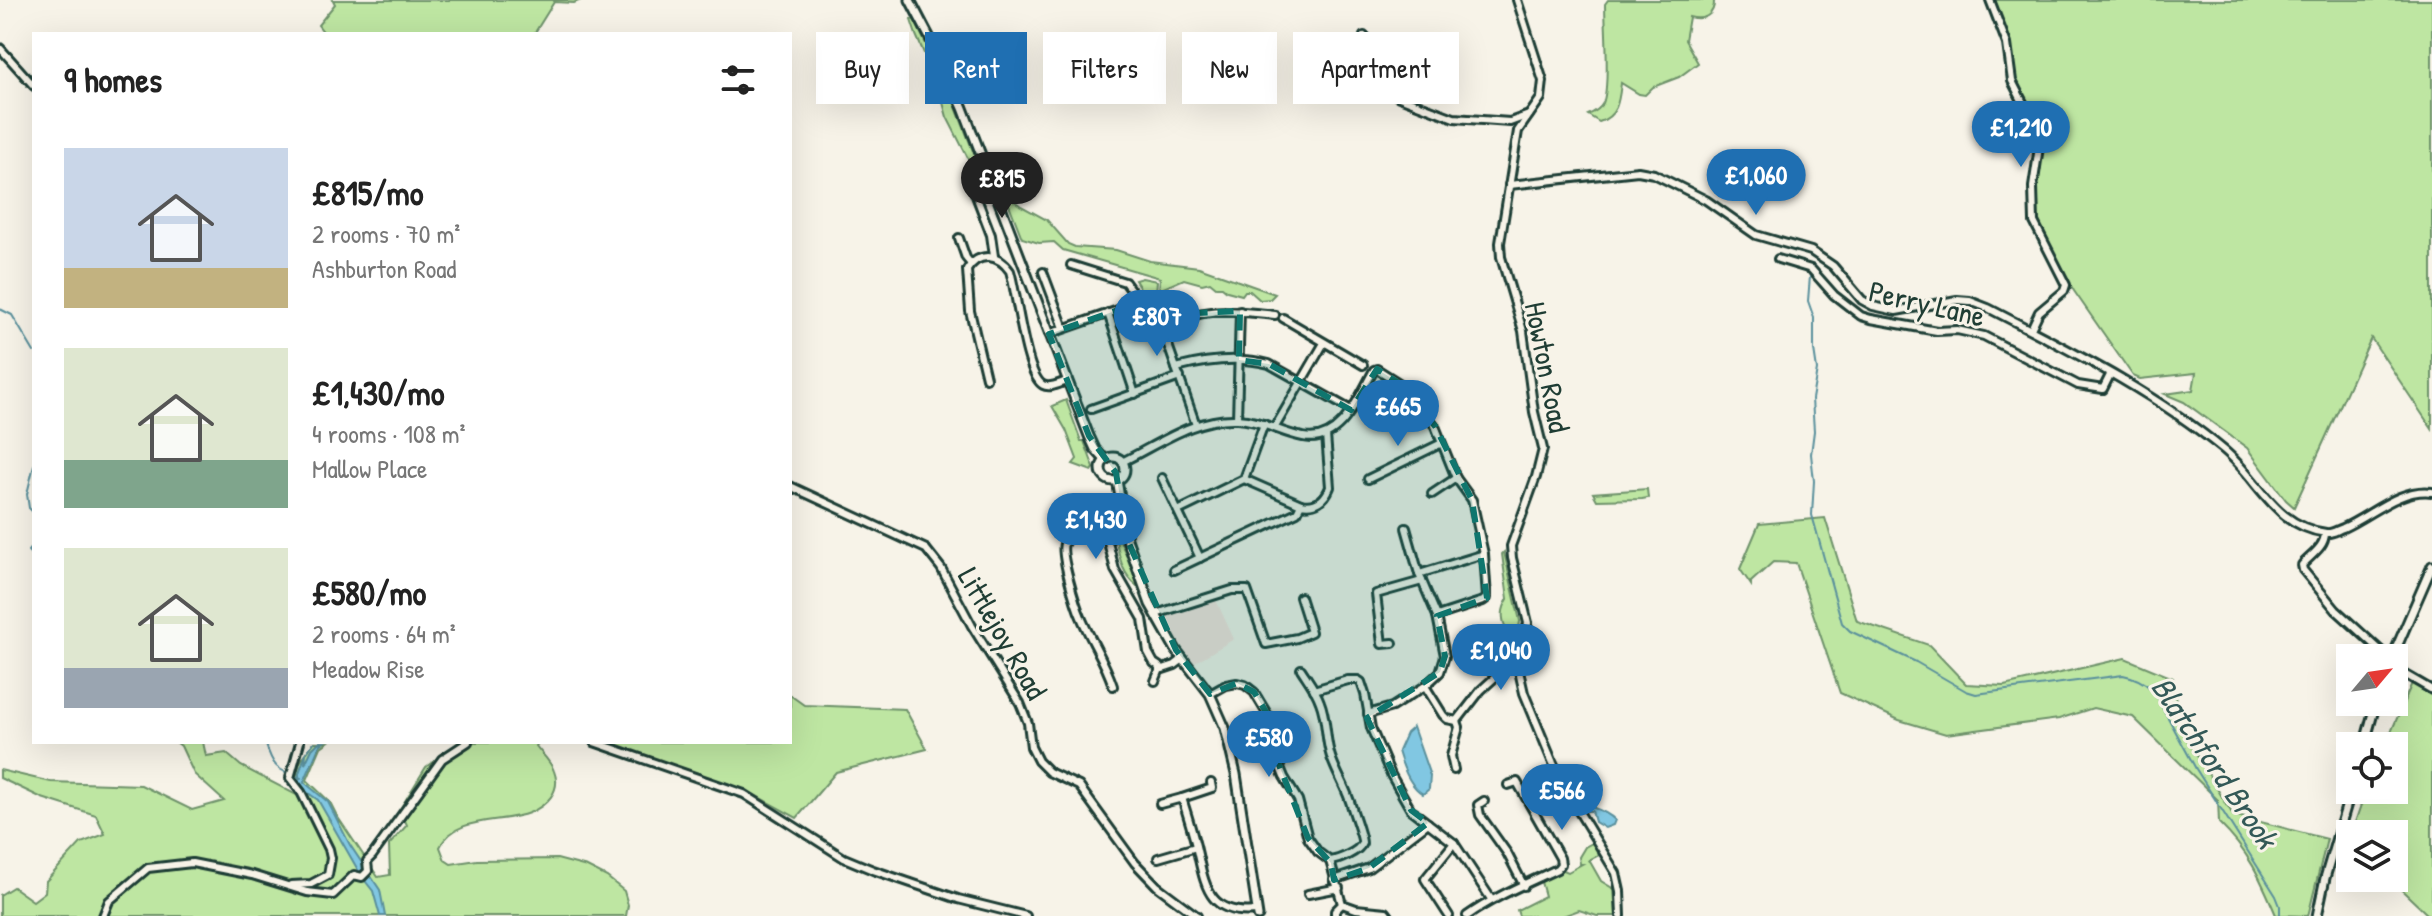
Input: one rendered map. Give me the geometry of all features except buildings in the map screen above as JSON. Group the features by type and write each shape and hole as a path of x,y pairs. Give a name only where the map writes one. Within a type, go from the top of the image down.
{"main road":[{"path":"910,0 963,108 1089,436 1105,460"},
{"path":"1116,457 1122,462 1124,473 1117,480 1108,480 1102,475 1101,467 1105,460 1116,457"},
{"path":"1117,480 1127,539 1156,614 1183,659 1210,694 1225,728 1234,760 1258,914"},
{"path":"2398,644 2432,566"},
{"path":"2317,916 2347,804"}],"street":[{"name":"Howton Road","path":"1517,0 1543,81 1541,98 1518,131 1501,230 1501,257 1523,331 1543,449 1511,546 1528,623 1519,671 1524,693 1553,763 1616,873 1621,916"},
{"path":"1990,0 2007,44 2012,81 2035,126 2039,147 2032,209 2034,222 2066,285 2064,291 2039,312 2031,329"},
{"path":"0,48 32,84"},
{"path":"1417,104 1454,118 1510,122 1515,124 1518,131"},
{"path":"1510,122 1529,115"},
{"path":"1509,185 1638,171 1654,174 1706,200 1756,235 1811,251 1833,266 1862,300 1873,306 1896,311 1957,300 1988,308 2142,392 2218,445 2246,471 2268,501 2284,516 2325,533 2361,520 2398,496 2432,492"},
{"path":"975,193 991,235 994,256"},
{"path":"959,238 971,264"},
{"path":"986,378 970,311 967,270 982,257 994,256 1010,271 1028,359 1036,377 1047,386 1067,381"},
{"name":"Perry Lane","path":"1778,259 1811,269 1834,295 1861,316 1937,331 1957,330 1984,336 2078,385 2093,389 2103,389 2110,375"},
{"path":"1071,265 1125,282 1133,293 1130,309"},
{"path":"1043,272 1064,328"},
{"path":"1049,334 1121,309 1130,309 1155,322 1162,328 1196,425"},
{"path":"1162,328 1195,313 1240,311 1275,315"},
{"path":"1237,419 1240,311"},
{"path":"1108,313 1135,394"},
{"path":"1283,318 1363,365"},
{"path":"1275,427 1324,343"},
{"path":"1176,368 1203,361 1239,360 1269,364 1351,410"},
{"path":"1122,462 1196,425 1237,419 1275,427 1305,438 1326,435 1344,422 1377,369 1399,383 1435,426 1456,478 1472,500 1484,554 1486,600 1437,616"},
{"path":"1091,409 1180,377"},
{"path":"1178,511 1244,479 1264,424"},
{"path":"1244,479 1301,504 1318,503 1327,494 1330,478 1326,435"},
{"path":"1368,479 1440,444"},
{"path":"1162,478 1200,558"},
{"path":"1432,494 1456,478"},
{"name":"Littlejoy Road","path":"792,487 926,549 941,568 972,626 1020,703 1028,723 1031,747 1038,761 1049,772 1079,786 1135,863 1157,886 1197,916"},
{"path":"1174,570 1297,512 1301,504"},
{"path":"1113,686 1100,652 1080,616 1065,558 1065,543 1083,525 1100,522 1104,526 1115,570 1143,619 1148,652 1160,669"},
{"path":"1368,714 1392,707 1425,686 1440,672 1445,656 1437,616 1406,528"},
{"path":"2325,533 2321,545 2302,565 2303,570 2336,610 2373,644"},
{"path":"1393,643 1382,644 1376,594 1484,554"},
{"path":"1156,614 1242,588 1247,590 1266,644 1311,632 1300,597"},
{"path":"1457,721 1481,690 1503,670 1494,657"},
{"path":"1160,669 1169,668 1183,659"},
{"path":"1155,681 1160,669"},
{"path":"1301,669 1321,703 1329,753 1347,789 1362,838 1357,850 1330,861"},
{"path":"2408,676 2432,690"},
{"path":"1314,690 1358,680 1365,694 1371,728 1391,775 1411,810 1454,843 1491,899"},
{"path":"1210,694 1237,683 1254,692 1275,727 1277,760 1298,800 1308,838 1318,852 1330,861 1342,904"},
{"path":"1425,686 1443,715 1457,721"},
{"path":"1454,770 1451,756 1459,727 1457,721"},
{"path":"287,885 311,884 328,875 331,858 310,808 291,774 299,744"},
{"path":"103,916 109,901 148,868 192,863 252,875 307,892 333,895 354,875 362,877 368,871 367,861 442,759 465,744"},
{"path":"600,744 744,794 844,858 873,870 958,899 1026,916"},
{"path":"1467,916 1491,899 1524,886 1561,864 1520,780 1508,785"},
{"path":"1160,804 1212,788 1211,783"},
{"path":"1182,798 1207,895 1220,908 1233,914 1258,914"},
{"path":"1484,801 1478,805 1480,815 1507,853 1524,886"},
{"path":"1334,880 1369,868 1428,823"},
{"path":"1449,916 1425,879 1454,843"},
{"path":"1158,858 1196,847"},
{"path":"1308,894 1339,888"},
{"path":"1335,916 1335,911 1342,904"},
{"path":"1342,904 1356,909 1386,912 1389,916"}],"highlighted area":[{"path":"1121,309 1162,328 1195,313 1240,311 1239,360 1269,364 1351,410 1377,369 1399,383 1435,426 1472,500 1487,598 1437,616 1445,656 1440,672 1367,718 1411,810 1428,823 1369,868 1334,880 1331,863 1308,838 1277,760 1275,727 1254,692 1237,683 1210,694 1176,650 1127,539 1116,473 1089,436 1049,334"}],"shaded area":[{"path":"1216,600 1234,639 1192,664 1174,640 1166,617"}],"green space":[{"path":"333,0 581,0 574,3 554,2 535,32 323,32 318,25 335,4"},
{"path":"1608,0 1714,0 1714,5 1707,16 1689,17 1685,40 1698,63 1679,77 1653,87 1645,95 1621,83 1614,112 1599,122 1588,115 1600,107 1605,95 1605,4"},
{"path":"1994,0 2432,0 2432,429 2371,338 2294,507 2247,448 2184,402 2165,394 2193,390 2196,373 2140,379 2133,376 2074,291 2043,237 2035,212 2041,166 2040,129 2014,77 2011,43"},
{"path":"914,19 925,42 925,56 916,35 911,20"},
{"path":"943,104 955,104 988,190 977,176"},
{"path":"1005,194 1047,220 1068,244 1075,247 1116,250 1150,261 1199,267 1275,294 1270,299 1260,300 1250,291 1242,295 1210,282 1202,284 1184,279 1159,290 1160,278 1063,250 1054,242 1039,243 1022,238"},
{"path":"1135,280 1157,281 1154,311 1139,304 1140,288"},
{"path":"1066,400 1094,468 1092,471 1073,464 1077,459 1066,430 1052,406"},
{"path":"1647,489 1648,498 1642,499 1597,500 1593,493"},
{"path":"1825,518 1857,621 1929,645 1966,684 2004,686 2125,658 2173,678 2186,737 2233,815 2327,839 2308,916 2276,915 2253,866 2219,823 2218,800 2133,717 2093,708 2059,719 1946,734 1899,720 1840,693 1796,563 1773,562 1751,585 1740,569 1759,524"},
{"path":"1120,540 1137,586 1122,566 1116,541"},
{"path":"1504,552 1520,621 1513,667 1505,658 1508,638 1503,612 1508,599"},
{"path":"2412,683 2432,695 2432,916 2404,892 2408,892 2408,820 2356,820 2361,804 2408,804 2408,732 2391,732 2398,716 2408,716 2408,692"},
{"path":"792,696 804,705 905,709 927,749 836,772 797,818 751,793 605,744 792,744"},
{"path":"178,744 203,744 206,756 226,753 241,766 306,800 295,782 300,762 313,744 325,744 307,780 330,802 378,877 390,875 389,845 407,825 400,809 426,767 457,744 538,744 556,778 551,797 529,813 456,830 440,847 445,860 451,864 477,860 557,859 587,867 607,877 624,891 628,905 626,916 0,916 0,895 13,887 33,901 45,892 46,881 81,843 105,834 96,815 42,798 0,778 0,770 51,782 141,785 192,810 224,801 194,774"},
{"path":"1594,842 1601,854 1589,860 1601,881 1614,889 1616,916 1597,916 1579,910 1563,916 1519,916 1517,910 1545,896 1541,882 1561,869 1568,872 1582,864 1579,857 1585,847"}],"water":[{"path":"1413,727 1430,776 1429,789 1423,794 1410,781 1398,751 1406,733"},
{"path":"321,744 304,782 328,802 350,845 380,890 385,916 380,916 373,891 318,800 304,790 299,781 306,753 305,764 312,749"},
{"path":"1588,797 1593,800 1594,808 1615,820 1613,825 1605,828 1595,822 1592,811 1587,811 1582,804"}],"waterway":[{"name":"Blatchford Brook","path":"1799,269 1810,276 1808,301 1814,318 1817,370 1812,399 1812,515 1842,623 1850,631 1976,694 2123,675 2146,685 2153,690 2196,769 2276,896 2280,916"},
{"path":"0,309 12,315 32,349"},
{"path":"32,473 27,494 32,511"},
{"path":"32,546 28,551 32,555"},
{"path":"266,744 277,766 301,778"},
{"path":"307,752 313,744"}]}
